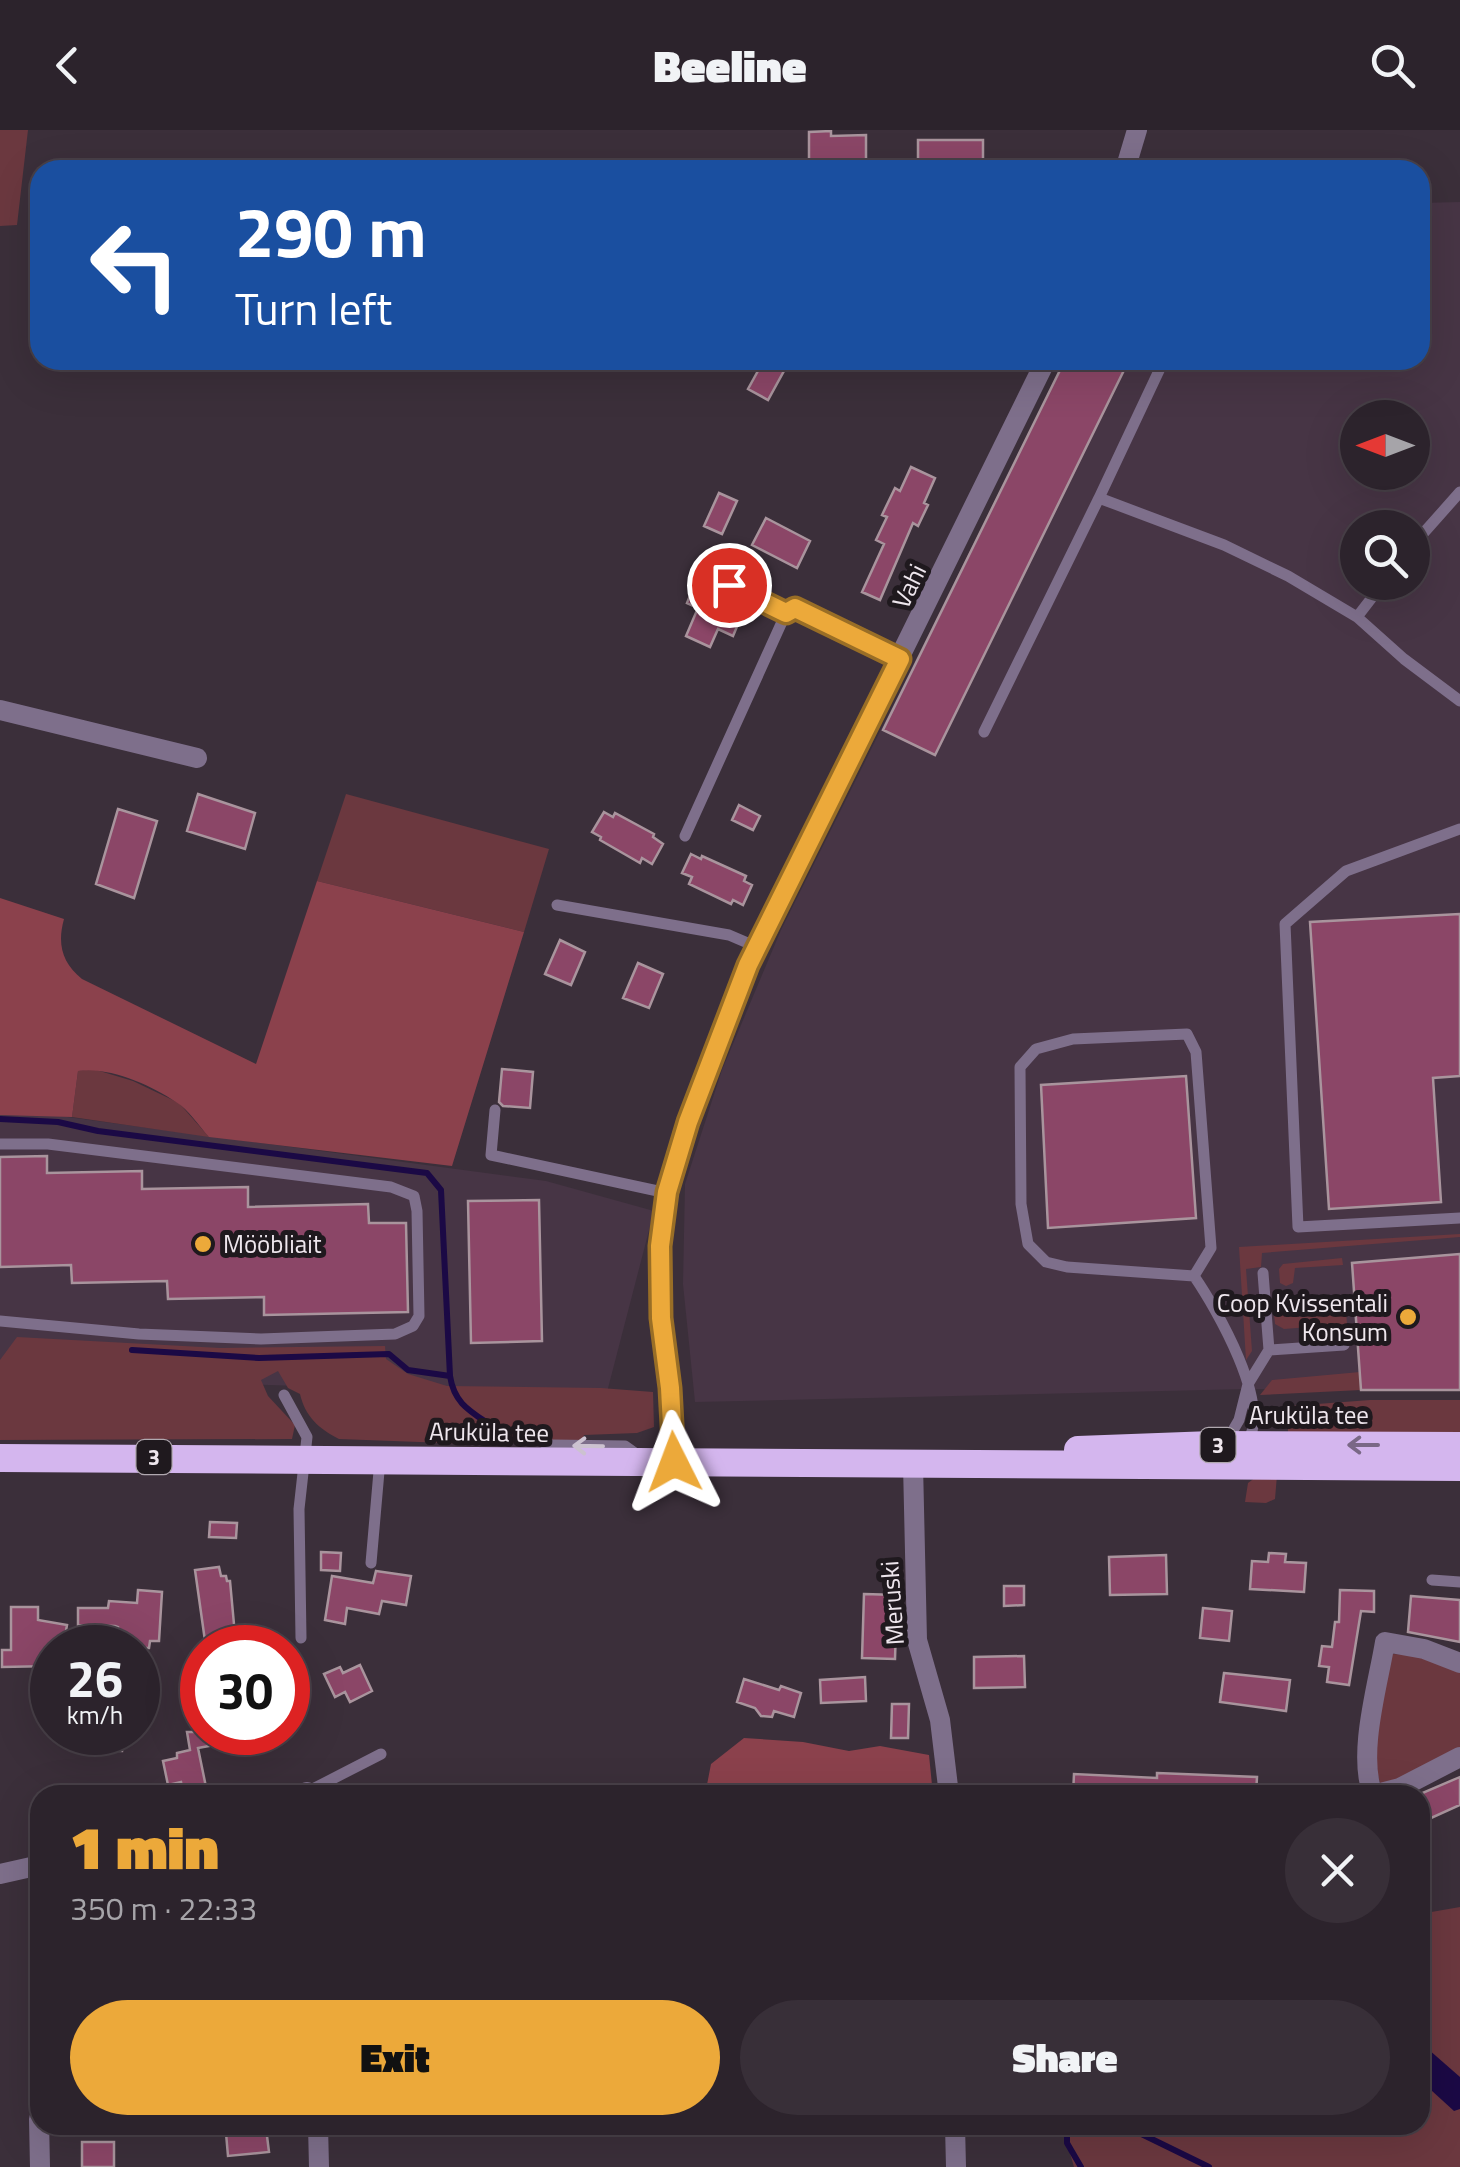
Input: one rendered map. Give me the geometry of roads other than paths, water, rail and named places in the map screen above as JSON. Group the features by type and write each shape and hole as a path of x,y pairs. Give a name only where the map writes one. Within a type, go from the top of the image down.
{"highway":[{"name":"Aruküla tee","path":"0,1458 1174,1466 1262,1445 1460,1467"},
{"name":"Aruküla tee","path":"978,1463 1115,1447 1460,1446"}],"street":[{"path":"1128,160 1136,130"},
{"name":"Vahi","path":"661,1462 670,1388 661,1318 660,1246 667,1192 688,1122 757,947 1041,370"},
{"path":"0,710 197,758"},
{"name":"Meruski","path":"913,1464 916,1640 940,1720 948,1785"},
{"path":"1369,1785 1369,1741 1385,1642 1424,1649 1460,1663"},
{"path":"1406,1785 1460,1757"},
{"path":"0,1874 30,1867"},
{"path":"39,2135 40,2167"},
{"path":"318,2135 319,2167"},
{"path":"955,2135 956,2167"}],"lane":[{"path":"984,732 1159,370"},
{"path":"1430,526 1460,492"},
{"path":"1099,498 1224,545 1288,576 1357,616 1404,659 1460,700"},
{"path":"701,572 786,613"},
{"path":"1357,616 1370,600"},
{"path":"685,836 786,613 795,608 900,659"},
{"path":"1460,830 1346,872 1285,924 1298,1227 1460,1218"},
{"path":"557,906 729,935 757,947"},
{"path":"1187,1034 1196,1052 1210,1248 1194,1276 1067,1267 1046,1262 1028,1244 1021,1204 1020,1067 1036,1049 1073,1040 1187,1034"},
{"path":"495,1110 491,1156 667,1192"},
{"path":"0,1144 48,1144 162,1158 391,1187 414,1196 418,1211 420,1316 414,1326 394,1334 261,1339 139,1334 0,1321"},
{"path":"1212,1444 1232,1432 1248,1384 1269,1350 1262,1273"},
{"path":"1194,1276 1216,1309 1248,1384 1262,1445"},
{"path":"1269,1350 1344,1346"},
{"path":"284,1395 308,1437 299,1509 301,1625"},
{"path":"1242,1410 1262,1445"},
{"path":"371,1562 380,1460"},
{"path":"1432,1580 1460,1582"},
{"path":"319,1785 381,1754"}],"waterway":[{"path":"0,1119 58,1122 98,1131 427,1173 441,1190 452,1385 463,1404 489,1424"},
{"path":"132,1350 259,1358 389,1354 408,1370 450,1376"},
{"path":"1067,2135 1067,2143 1081,2167"},
{"path":"1143,2135 1209,2167"}],"place":[{"name":"Mööbliait","path":"203,1244"},
{"name":"Coop Kvissentali Konsum","path":"1408,1317"}]}
